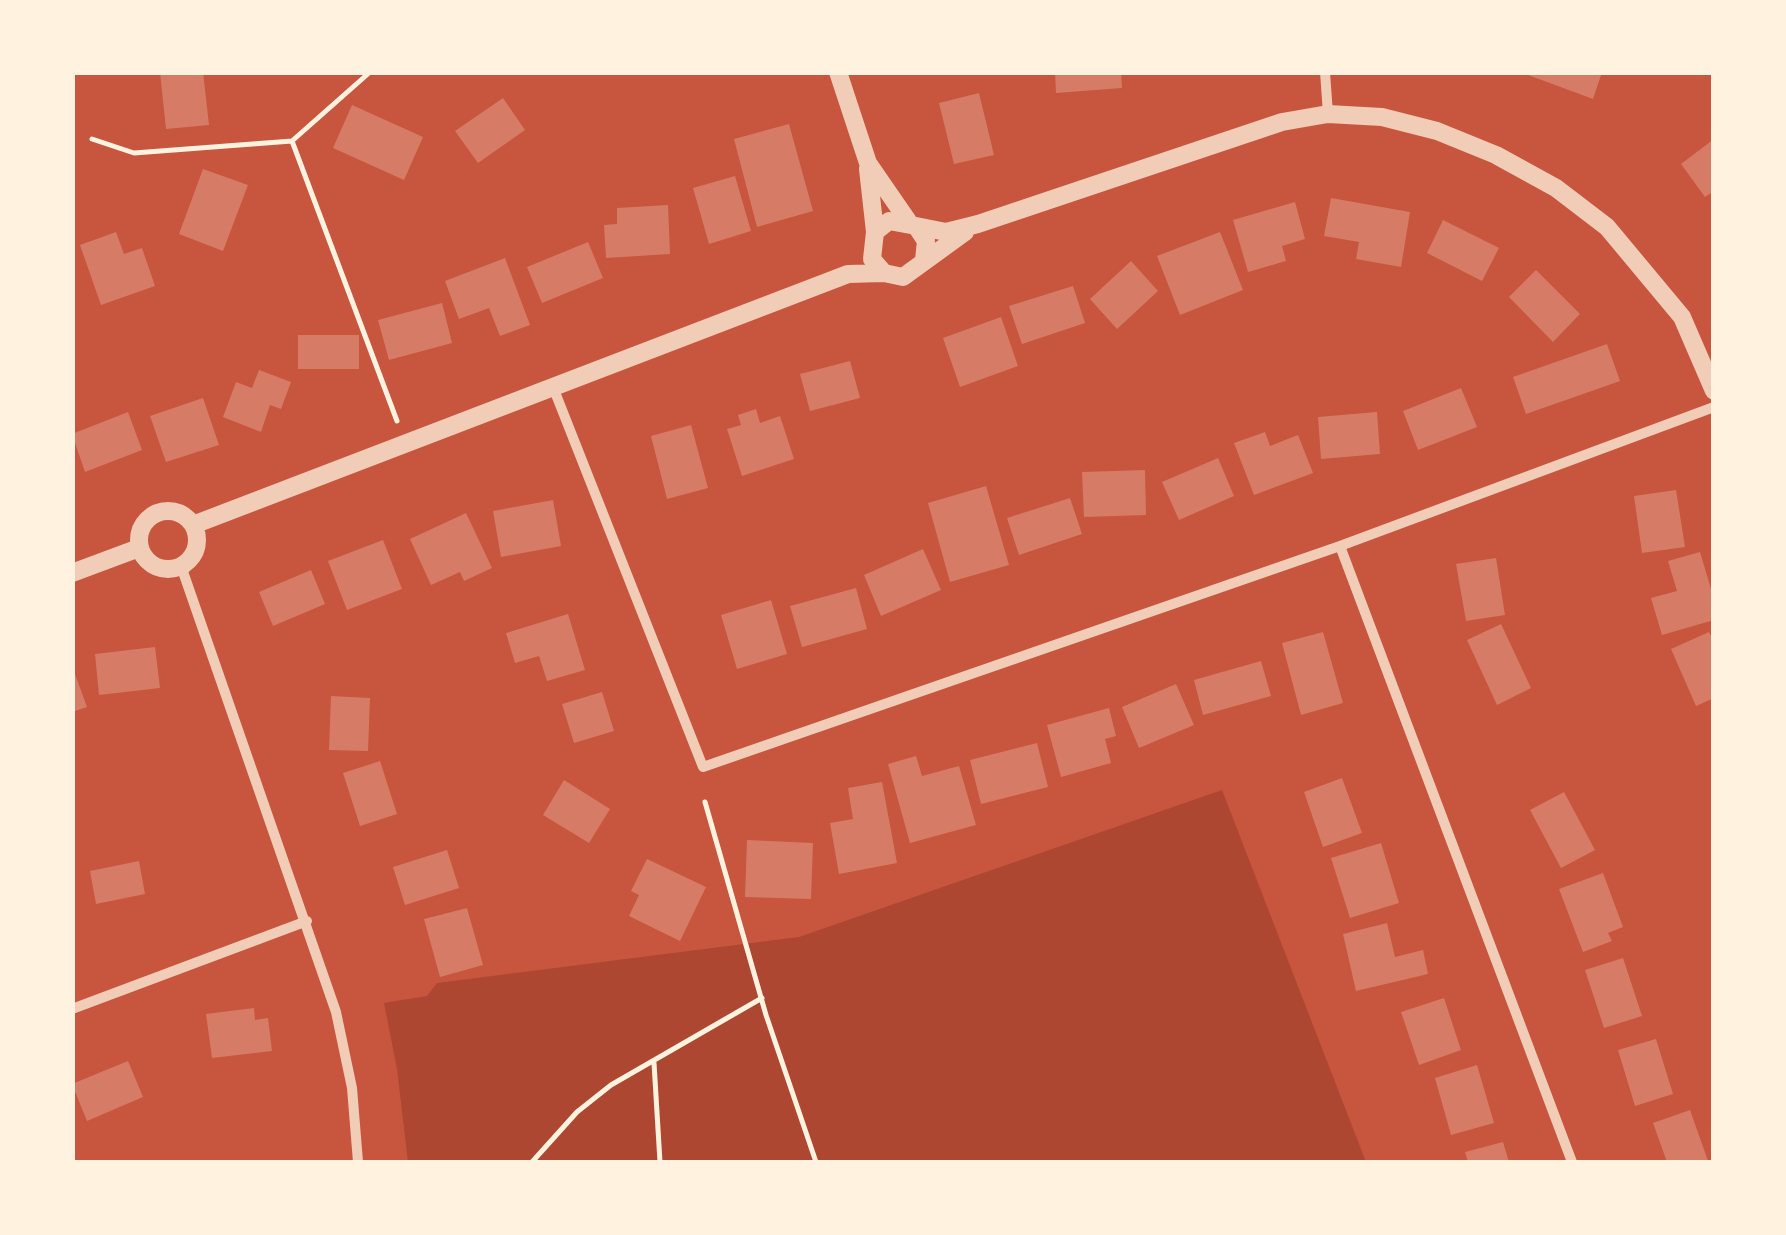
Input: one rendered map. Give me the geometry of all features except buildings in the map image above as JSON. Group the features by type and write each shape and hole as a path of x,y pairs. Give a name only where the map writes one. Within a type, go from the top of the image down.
{"street":[{"path":"838,72 868,163 872,241 884,273"},
{"path":"1324,72 1328,114"},
{"path":"848,274 889,221 946,232 1228,138 1328,114 1382,117 1437,131 1496,154 1556,188 1607,227 1652,276 1682,317 1714,392"},
{"path":"868,163 926,241 924,260"},
{"path":"193,525 848,274 903,277 978,224"},
{"path":"553,387 702,767 1340,546 1714,406"},
{"path":"172,510 193,525 196,547 181,566 158,568 139,548 140,528 154,514 172,510"},
{"path":"1340,546 1572,1162"},
{"path":"72,574 139,548"},
{"path":"181,566 336,1012 352,1088 358,1162"},
{"path":"72,1009 307,921"}],"path":[{"path":"92,139 134,153 292,140 370,72"},
{"path":"292,140 397,421"},
{"path":"705,802 762,998 816,1162"},
{"path":"532,1162 578,1112 611,1085 654,1064 726,1015 762,998"},
{"path":"654,1064 660,1162"}],"shaded area":[{"path":"1222,790 1366,1162 408,1162 397,1069 384,1003 427,996 437,983 799,937"}]}
